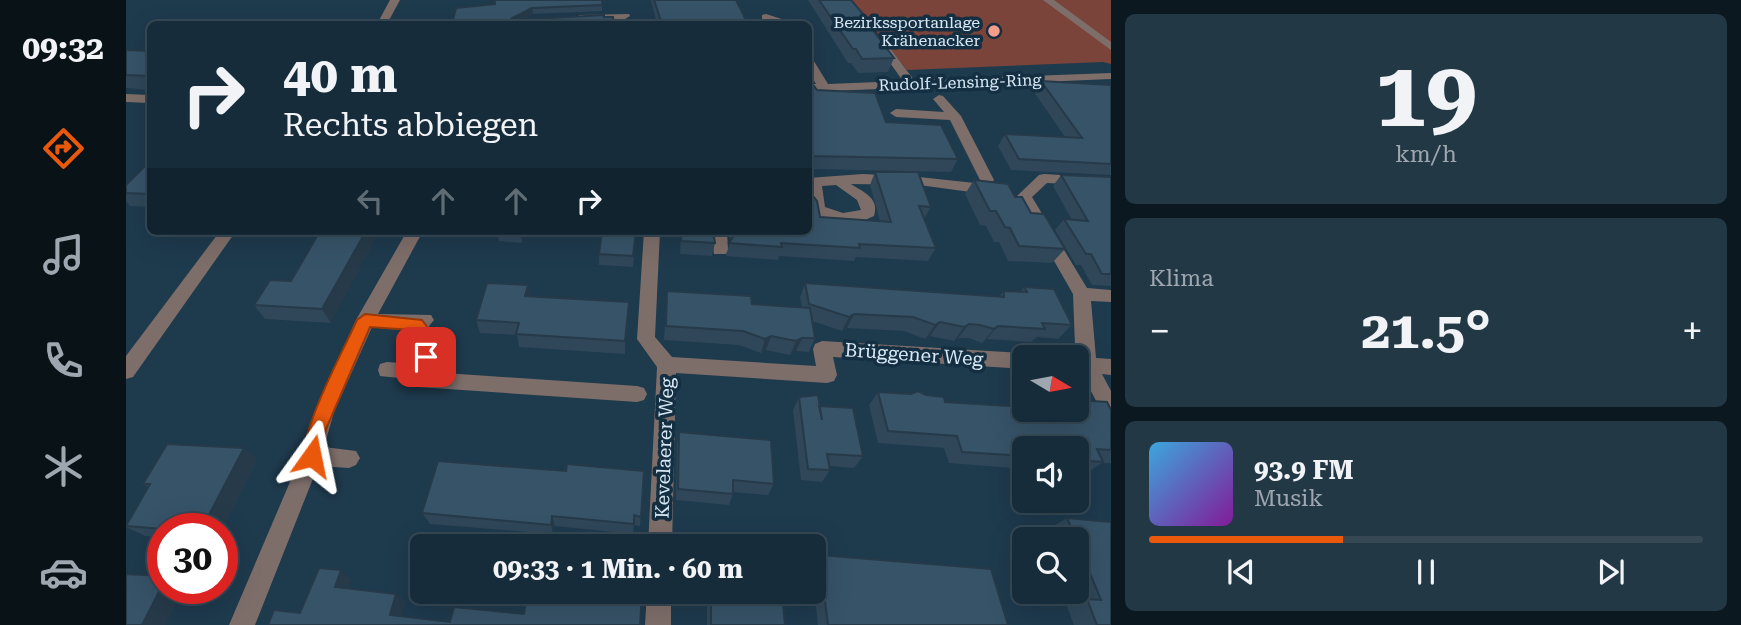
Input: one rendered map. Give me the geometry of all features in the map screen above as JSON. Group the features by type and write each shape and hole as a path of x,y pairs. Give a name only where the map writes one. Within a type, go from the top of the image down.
{"street":[{"path":"384,21 395,0"},
{"path":"1048,0 1111,47"},
{"path":"572,18 625,16"},
{"path":"766,17 778,21"},
{"path":"873,34 911,84"},
{"path":"812,67 824,87"},
{"name":"Rudolf-Lensing-Ring","path":"812,88 1111,76"},
{"path":"988,81 998,92"},
{"path":"881,85 890,97"},
{"path":"126,98 147,99"},
{"path":"939,99 955,116 997,185"},
{"path":"897,113 955,116"},
{"path":"812,183 863,178 997,185 1024,196 1082,294 1082,345"},
{"path":"1024,196 1044,178 1111,182"},
{"path":"812,187 818,209 828,216 853,218 869,212 866,200 858,192 844,188 841,181"},
{"path":"126,371 225,235"},
{"path":"242,625 312,456 317,429 365,320 413,235"},
{"name":"Kevelaerer Weg","path":"652,235 646,339 667,365 660,534"},
{"path":"719,235 720,250"},
{"path":"1082,294 1111,296"},
{"path":"365,320 421,322 431,343 418,379 636,394"},
{"name":"Brüggener Weg","path":"667,365 827,374 822,349 1012,360"},
{"path":"1089,365 1111,366"},
{"path":"387,370 421,372"},
{"path":"1089,376 1111,411"},
{"path":"312,456 349,458"},
{"path":"658,625 659,604"}],"shaded area":[{"name":"Bezirkssportanlage Krähenacker","path":"852,0 1111,0 1111,64 1103,62 907,70"}],"building":[{"path":"495,0 602,0 602,5 532,8 512,18 604,15 613,17 614,21 453,21 456,8 495,4"},
{"path":"654,0 736,0 746,21 661,21"},
{"path":"819,0 851,0 876,29 872,29 894,58 862,59"},
{"path":"126,50 147,51 147,76 126,75"},
{"path":"1041,81 1111,85 1111,164 1019,159 1005,134 1082,138"},
{"path":"812,83 817,90 875,93 886,122 941,125 958,159 812,156"},
{"path":"147,164 147,194 126,193 126,185"},
{"path":"875,172 918,172 931,207 919,206 936,248 859,244 860,248 781,243 782,247 729,243 733,237 812,235 812,183 820,217 891,222"},
{"path":"1061,175 1111,177 1111,274 1102,274 1091,254 1086,254 1064,219 1088,221"},
{"path":"974,180 1008,184 1015,197 1022,197 1031,213 1044,214 1065,249 1019,246 1010,228 1005,227 996,211 990,211"},
{"path":"318,235 364,235 322,309 254,305 270,280 291,281"},
{"path":"601,235 636,235 633,256 599,254"},
{"path":"682,235 714,235 715,243 681,241"},
{"path":"487,283 528,285 525,296 629,302 625,341 516,334 519,323 476,320"},
{"path":"805,283 1004,297 1004,291 1027,292 1024,287 1054,289 1072,325 1042,323 1045,329 998,326 994,329 980,325 969,324 964,327 940,322 935,325 913,317 854,314 849,317 809,304"},
{"path":"667,291 751,296 752,304 810,308 815,338 796,341 771,336 765,339 743,331 666,326"},
{"path":"918,391 944,397 945,402 1012,406 1012,422 1089,422 1089,401 1107,402 1111,410 1111,450 1097,449 1103,462 1089,461 1089,436 1012,436 1012,455 962,452 957,436 888,431 878,392 911,394"},
{"path":"818,395 820,406 853,408 863,456 827,454 830,470 808,469 799,397"},
{"path":"679,432 771,440 774,484 733,480 733,494 678,489"},
{"path":"167,444 244,448 210,513 147,513 147,528 126,526 150,484 143,484"},
{"path":"438,461 566,471 567,464 644,471 641,517 634,515 634,524 552,516 551,525 422,513"},
{"path":"1067,518 1111,522 1111,625 1097,625 1089,604 1089,599 1101,600 1089,571 1089,527 1071,527"},
{"path":"826,556 991,569 1008,625 828,625"},
{"path":"319,568 341,570 335,587 396,594 390,615 450,622 454,607 524,614 526,604 641,604 640,625 268,625 274,610 300,613"},
{"path":"126,574 147,575 147,604 153,604 142,625 126,625"},
{"path":"711,604 783,604 785,625 711,625"}],"place":[{"name":"Bezirkssportanlage Krähenacker","path":"994,31"}],"route":[{"path":"312,456 317,429 365,320 417,324 431,343 426,357"}]}
